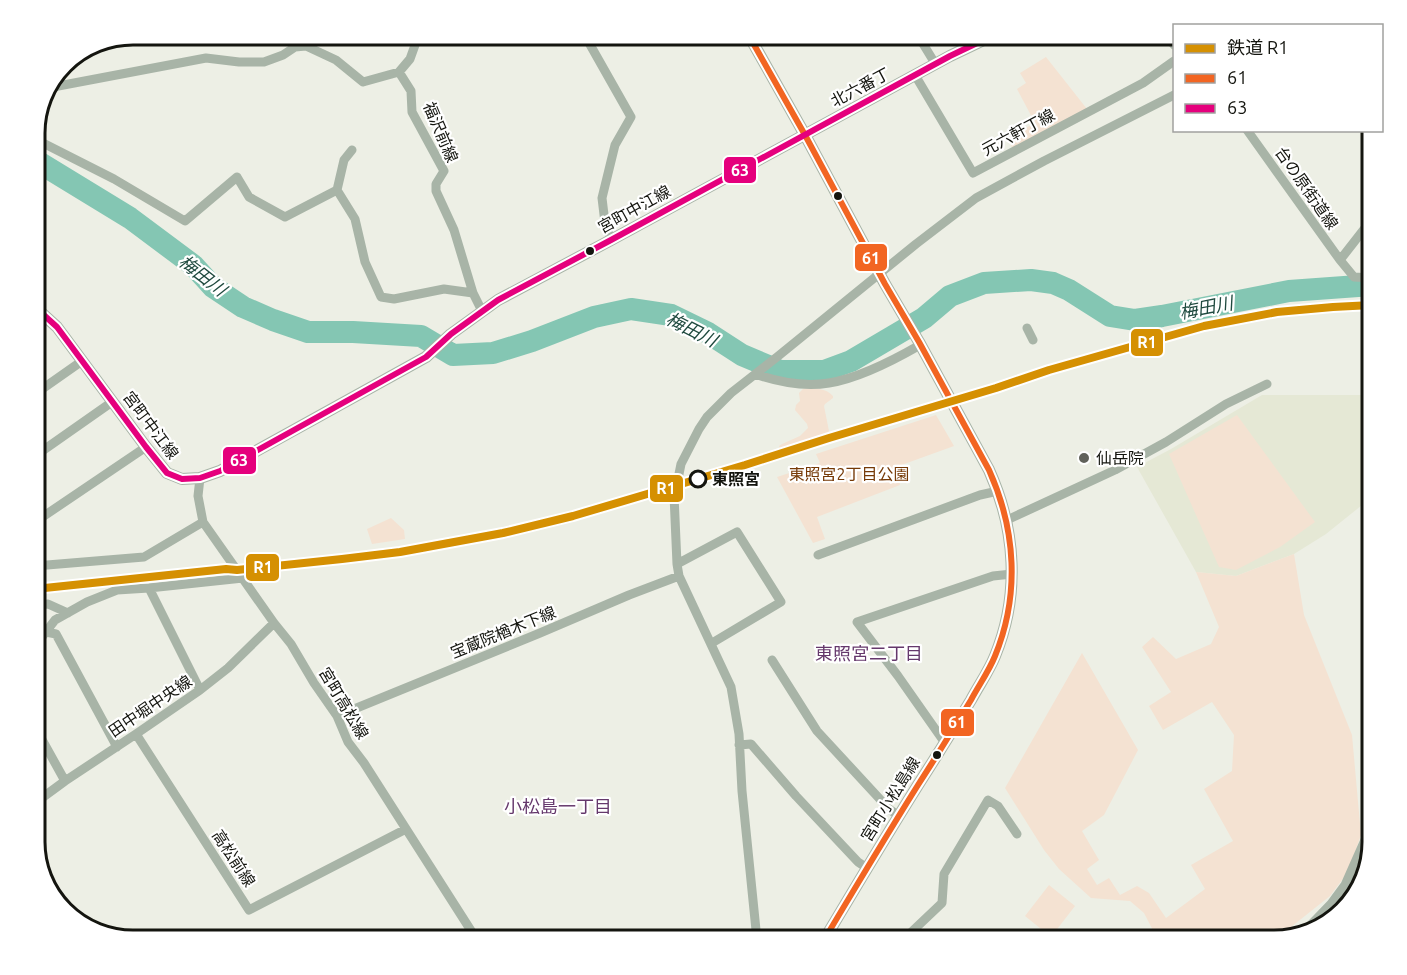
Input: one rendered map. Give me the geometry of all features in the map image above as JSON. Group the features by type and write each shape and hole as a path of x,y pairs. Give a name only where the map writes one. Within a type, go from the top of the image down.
{"street":[{"path":"59,86 206,58 264,62 283,55 295,46 306,46 336,60 363,82 399,72 410,59 415,45"},
{"path":"590,45 631,117 615,145 602,198 605,223 611,240"},
{"name":"宮町小松島線","path":"754,45 920,343 988,471 998,491 1010,537 1012,574 1008,614 994,658 945,743 830,930"},
{"path":"924,45 936,65"},
{"name":"北六番丁","path":"805,135 975,45"},
{"name":"元六軒丁線","path":"915,75 973,173 1143,83 1173,62"},
{"name":"福沢前線","path":"399,72 411,91 412,112 444,171 436,184 436,191 454,230 473,293 482,310"},
{"path":"678,479 681,464 707,417 731,393 879,273 976,198 1173,96"},
{"name":"台の原街道線","path":"1248,132 1340,260 1354,277 1362,277"},
{"name":"宮町中江線","path":"45,315 57,327 167,473 182,479 200,478 220,471 426,357 451,334 498,300 805,135"},
{"path":"45,144 114,179 185,221 237,177 249,197 285,217 337,190"},
{"path":"352,150 344,160 337,190 355,219 365,262 381,297 394,299 444,289 473,293"},
{"path":"1340,260 1362,232"},
{"path":"1027,328 1033,340"},
{"path":"756,373 767,378 792,382 818,384 831,382 880,365 920,343"},
{"path":"45,387 82,362"},
{"path":"1006,520 1115,470 1166,442 1226,404 1267,384"},
{"path":"45,449 112,402"},
{"path":"45,515 146,447"},
{"name":"宮町高松線","path":"200,478 198,496 204,522 291,644 314,683 338,716 348,742 364,763 471,930"},
{"path":"818,555 980,495 998,491"},
{"path":"674,495 679,576 731,687 740,745 742,794 756,930"},
{"path":"45,565 144,557 204,522"},
{"path":"677,564 738,531 781,602 712,643"},
{"path":"945,743 857,622 993,576 1012,574"},
{"name":"宝蔵院楢木下線","path":"338,716 679,576"},
{"path":"117,747 56,634 46,632 55,620 87,602 117,590 243,578"},
{"path":"149,588 200,690"},
{"path":"45,604 68,613"},
{"name":"田中堀中央線","path":"45,796 200,690 228,668 274,623"},
{"path":"772,660 817,731 889,809 899,816"},
{"name":"高松前線","path":"136,734 249,910 406,829"},
{"path":"740,745 751,744 811,812 858,862 867,868"},
{"path":"45,745 65,781"},
{"path":"914,930 942,903 945,874 988,800 998,806 1017,834"},
{"path":"1317,918 1345,885 1361,848"}],"shaded area":[{"path":"1262,395 1362,395 1362,505 1326,534 1294,554 1236,576 1196,572 1137,467"}],"green space":[{"path":"1046,57 1087,109 1013,149 1007,138 1035,123 1017,89 1026,83 1020,73"},
{"path":"807,388 824,390 833,396 824,406 829,431 826,435 803,445 780,449 779,446 800,436 808,428 795,410 800,401 799,393"},
{"name":"東照宮2丁目公園","path":"936,415 954,446 896,467 900,485 817,517 825,539 813,543 777,477 820,463 816,454"},
{"path":"1237,415 1315,522 1280,547 1236,570 1219,567 1169,454"},
{"path":"391,518 404,530 405,539 372,544 367,529"},
{"path":"1294,554 1304,615 1352,735 1361,835 1348,872 1330,896 1290,928 1153,930 1144,913 1130,901 1091,898 1059,869 1044,850 1005,788 1082,653 1138,750 1104,815 1082,831 1099,860 1087,869 1097,885 1109,878 1120,895 1137,886 1149,893 1166,918 1205,889 1191,865 1233,841 1204,789 1232,771 1234,735 1212,702 1163,730 1149,706 1171,692 1142,647 1153,637 1176,659 1211,644 1219,627 1196,572 1236,576"},
{"path":"1049,885 1075,906 1056,930 1042,930 1025,916"}],"waterway":[{"name":"梅田川","path":"45,166 130,218 193,265 213,287 243,307 308,332 421,336 453,355 493,353 594,317 631,309 671,315 708,333 742,355 780,371 824,371 851,361 924,318 950,296 984,283 1031,280 1053,283 1069,290 1110,316 1135,320 1289,291 1362,286"}],"rail line":[{"name":"R1","path":"45,588 342,559 400,552 503,533 573,516 1049,370 1204,326 1277,312 1362,306"}],"transit line":[{"name":"61","path":"754,45 989,470 1005,516 1012,563 1008,610 1003,633 990,667 830,930"},
{"name":"63","path":"45,316 57,327 167,473 182,479 200,478 220,471 426,357 451,334 498,300 973,45"}],"place":[{"name":"仙岳院","path":"1084,458"},
{"name":"東照宮","path":"698,479"}],"district":[{"name":"東照宮二丁目","path":"869,653"},
{"name":"小松島一丁目","path":"558,806"}]}
